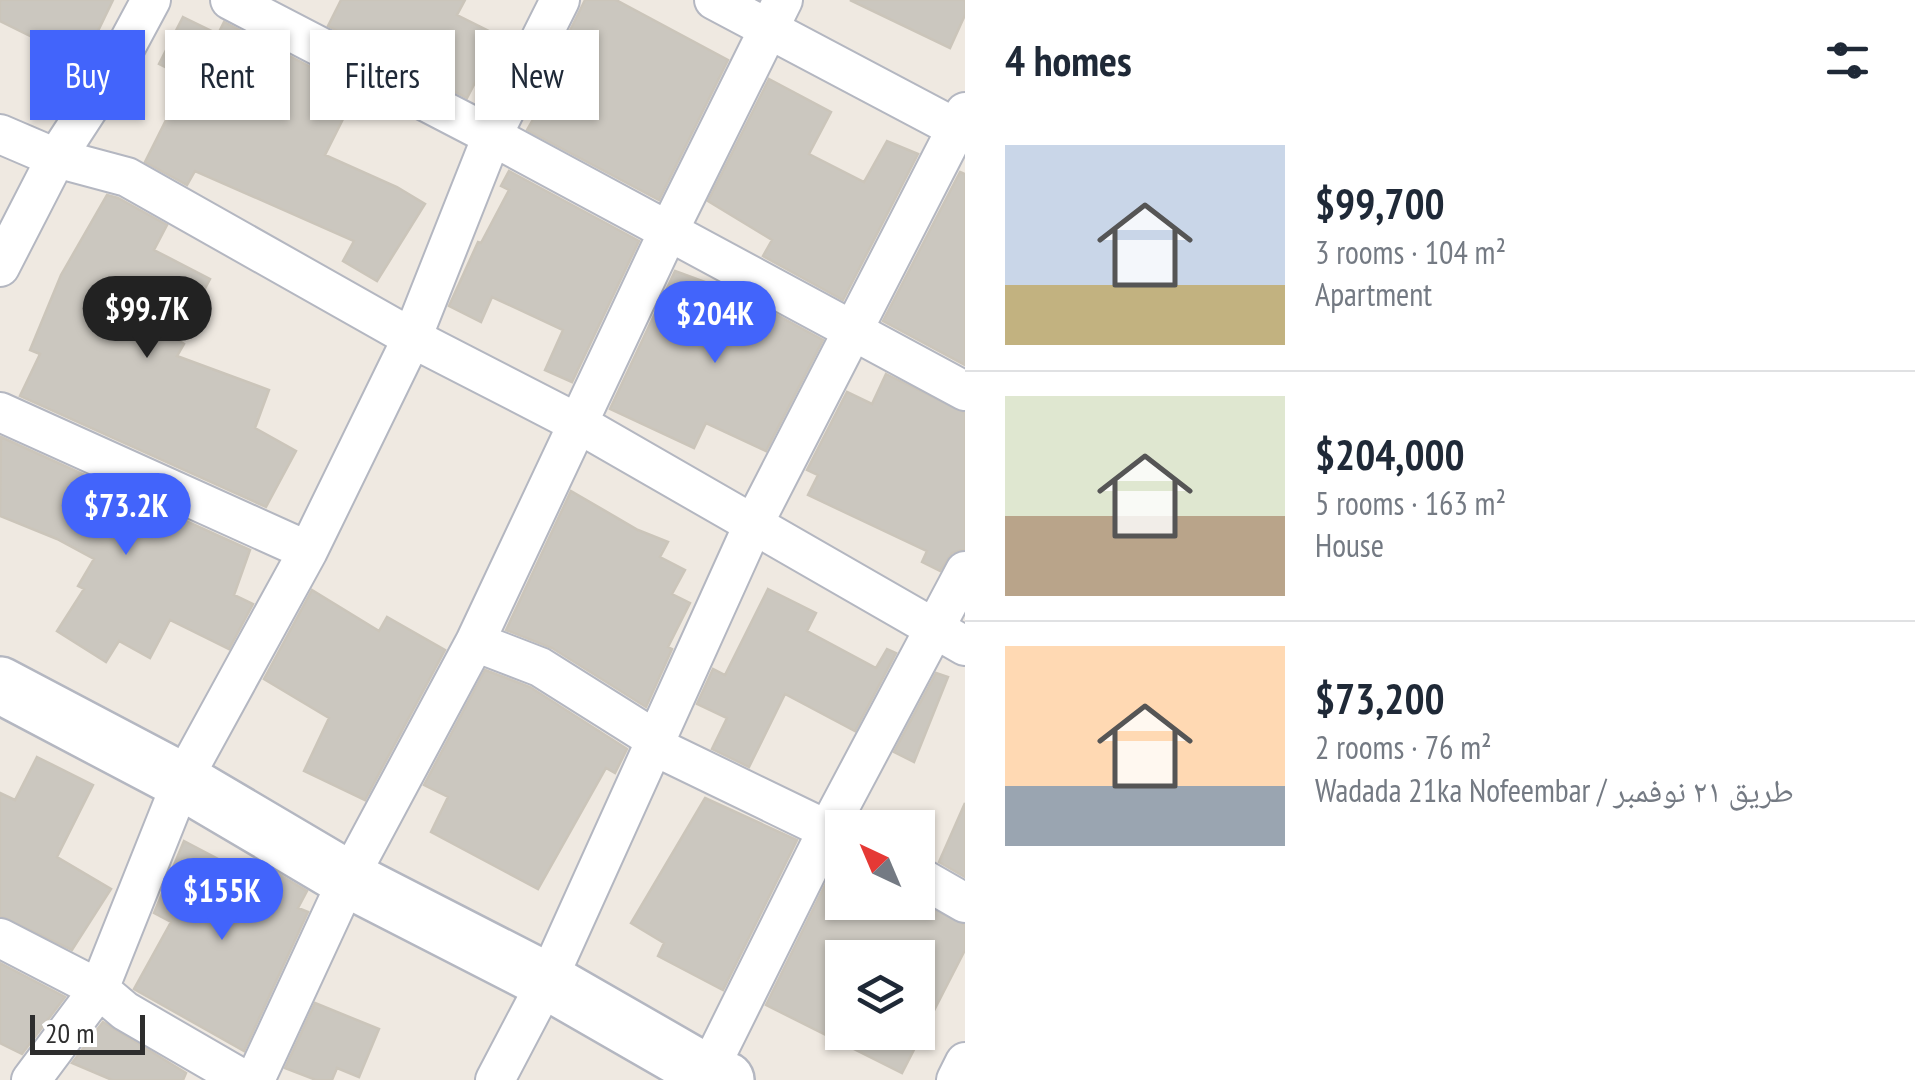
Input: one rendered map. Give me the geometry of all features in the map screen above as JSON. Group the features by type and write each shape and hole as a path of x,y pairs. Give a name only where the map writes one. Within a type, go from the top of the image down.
{"street":[{"path":"0,267 56,158 114,69 151,0"},
{"path":"230,0 965,391"},
{"path":"31,1080 99,989 182,781 308,551 412,338 492,136 560,0"},
{"path":"495,1080 548,981 754,523 962,124 776,14 714,0"},
{"path":"255,1080 348,880 474,642 776,14"},
{"path":"0,134 56,158 128,177 412,338 579,424 951,638"},
{"path":"0,412 308,551"},
{"path":"849,810 951,638 965,571"},
{"path":"474,642 540,667 648,735 654,746 825,828"},
{"path":"0,685 182,781 348,880 548,981 716,1076 825,853"},
{"path":"935,885 965,902"},
{"path":"0,938 99,989 125,1011 244,1080"},
{"path":"956,1080 965,1062"}],"building":[{"path":"0,0 113,0 98,30 30,30 30,36 0,21"},
{"path":"341,0 465,0 457,15 487,30 475,30 475,82 467,98 455,92 455,30 336,30 328,26"},
{"path":"585,0 616,0 728,60 659,200 527,130 533,120 599,120 599,30 570,30"},
{"path":"850,0 965,0 965,15 950,48"},
{"path":"183,17 210,30 176,30"},
{"path":"224,22 239,30 220,30"},
{"path":"290,56 310,67 310,120 342,120 325,155 425,204 377,281 343,261 354,241 195,171 187,185 145,162 166,120 290,120"},
{"path":"769,79 831,112 809,154 864,182 887,141 918,154 843,300 763,256 772,240 708,201"},
{"path":"509,171 639,241 572,382 545,370 563,330 492,297 481,322 449,306 478,242 481,243 509,190 501,186"},
{"path":"960,172 965,174 965,365 883,321"},
{"path":"107,195 167,225 154,250 210,279 178,340 184,344 177,356 269,390 255,428 296,451 266,507 20,396 40,354 30,350 61,275"},
{"path":"675,271 740,295 823,340 766,451 706,423 694,448 610,409"},
{"path":"886,374 965,413 965,549 952,553 940,571 922,562 927,551 808,495 818,475 807,470 847,392 872,404"},
{"path":"1,437 250,550 234,595 253,604 229,649 170,620 150,658 119,641 106,662 57,631 84,589 78,586 94,559 0,516"},
{"path":"571,491 638,530 668,542 660,557 685,570 672,594 690,603 668,647 672,649 646,707 552,648 506,630"},
{"path":"768,589 816,613 807,631 876,668 887,649 896,653 855,731 785,694 749,767 712,749 727,718 697,704 713,669 725,675"},
{"path":"312,590 379,631 387,617 445,650 365,800 304,771 329,718 264,679"},
{"path":"485,670 530,687 627,749 615,773 606,768 538,889 431,832 448,797 424,785"},
{"path":"936,673 948,677 914,762 894,752"},
{"path":"37,757 93,785 57,857 111,889 72,950 0,916 0,793 15,800"},
{"path":"705,798 797,840 723,990 658,956 664,943 631,923"},
{"path":"965,803 965,877 939,862"},
{"path":"184,841 256,879 263,865 307,891 298,908 308,912 244,1051 134,989 171,922 154,913"},
{"path":"825,885 825,920 935,920 935,910 965,925 965,950 935,1009 935,940 825,940 825,1034 766,1005"},
{"path":"0,963 65,997 22,1054 0,1043"},
{"path":"315,1003 379,1029 359,1077 337,1068 332,1080 316,1080 285,1068"},
{"path":"103,1022 186,1073 183,1080 112,1080 72,1063"},
{"path":"856,1050 914,1050 902,1073"}]}
